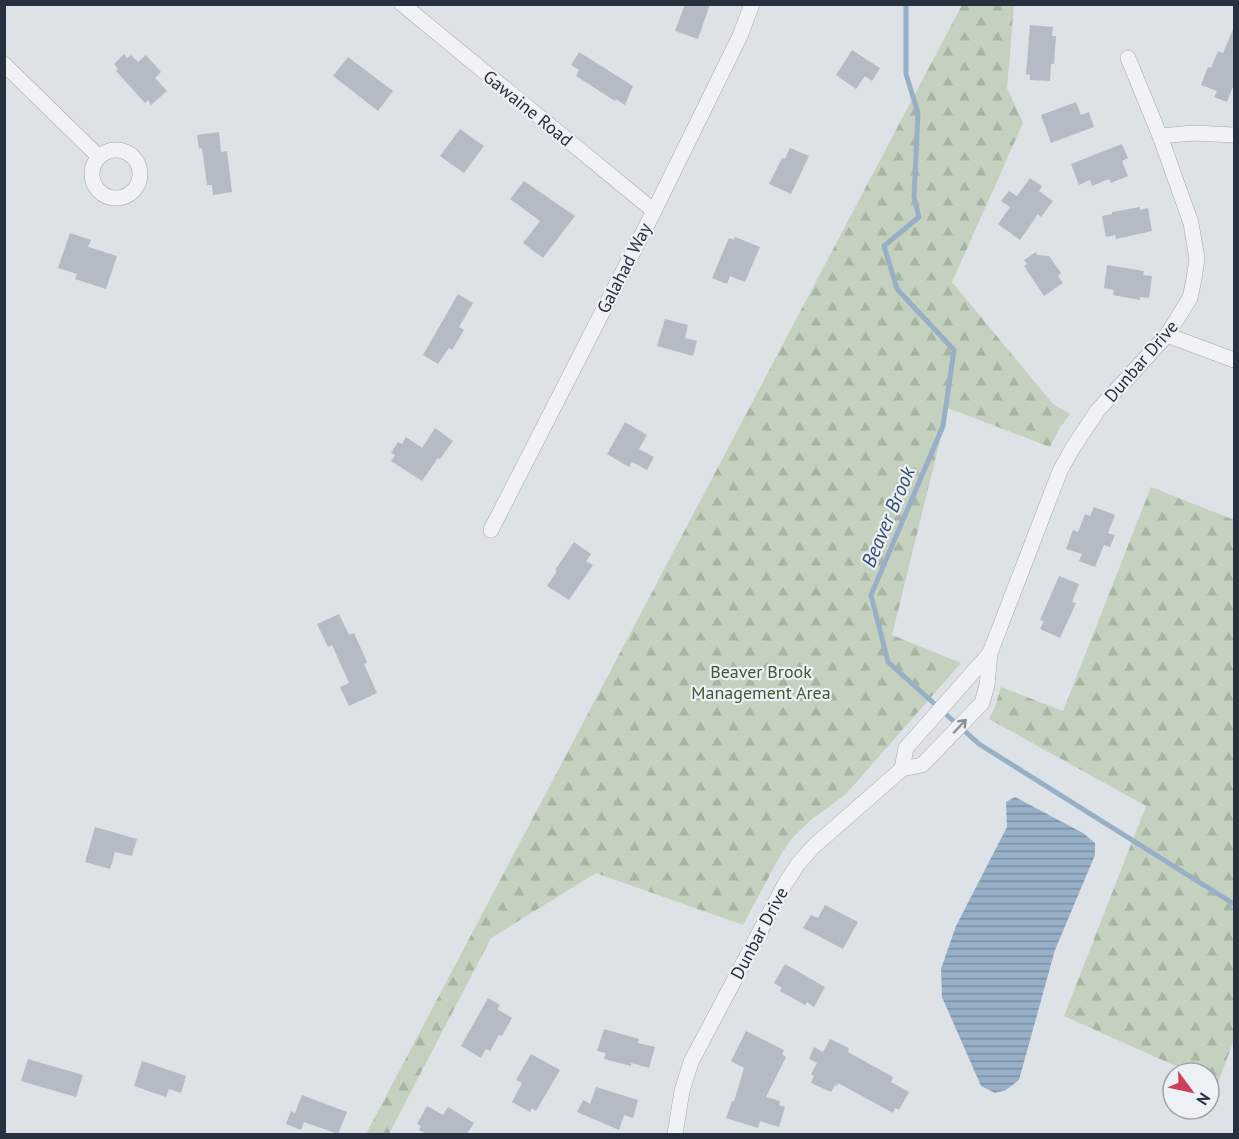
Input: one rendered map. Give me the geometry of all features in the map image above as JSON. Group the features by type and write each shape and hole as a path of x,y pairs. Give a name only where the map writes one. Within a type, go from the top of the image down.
{"street":[{"name":"Gawaine Road","path":"402,4 654,211"},
{"name":"Galahad Way","path":"491,530 654,211 740,36 752,4"},
{"name":"Dunbar Drive","path":"675,1134 682,1090 691,1062 785,884 814,846 902,769 922,765 982,703 987,685 990,652 1060,471 1098,410 1167,335 1190,298 1197,259 1191,223 1160,136 1128,58"},
{"path":"4,64 99,157"},
{"path":"1160,136 1194,133 1234,135"},
{"path":"1167,335 1234,360"},
{"name":"Dunbar Drive","path":"902,769 906,748 990,652"}],"green space":[{"name":"Beaver Brook Management Area","path":"962,5 1014,5 1007,88 1023,123 952,282 1053,404 1070,414 1060,427 1050,447 948,408 892,635 961,663 846,794 812,819 793,837 780,856 743,925 596,873 491,938 389,1134 366,1134"},
{"path":"1151,487 1234,520 1234,1040 1221,1074 1221,1061 1164,1061 1064,1016 1146,806 989,719 1001,687 1063,711"}],"water":[{"path":"1015,797 1083,833 1095,843 1095,855 1055,950 1019,1080 1006,1090 995,1093 981,1086 942,997 941,969 956,926 1007,827 1006,802"}],"building":[{"path":"685,4 710,4 698,39 675,31"},
{"path":"1030,25 1053,27 1052,36 1056,36 1050,81 1030,80 1030,75 1026,74"},
{"path":"1234,27 1234,84 1227,102 1214,97 1217,91 1201,85 1218,51 1223,53"},
{"path":"852,50 880,68 872,81 865,76 856,89 836,75"},
{"path":"579,52 633,86 625,105 576,76 579,70 571,65"},
{"path":"124,54 127,58 131,55 138,62 146,55 161,72 155,78 167,91 151,105 148,100 145,103 116,71 118,69 114,64"},
{"path":"348,57 393,91 378,111 333,76"},
{"path":"1076,102 1081,115 1089,112 1094,127 1051,143 1041,115"},
{"path":"460,129 484,146 464,173 440,156"},
{"path":"219,132 221,152 227,151 232,192 213,195 212,185 207,185 202,148 199,149 197,135"},
{"path":"1122,144 1128,158 1122,161 1128,176 1111,183 1109,179 1092,186 1090,180 1079,185 1071,164"},
{"path":"790,148 809,156 791,194 769,184 782,158 785,159"},
{"path":"1030,178 1042,186 1039,191 1053,201 1041,217 1038,214 1020,240 998,224 1010,207 1001,201 1009,191 1017,196"},
{"path":"524,181 575,216 543,258 523,243 540,221 510,199"},
{"path":"1140,207 1140,210 1148,208 1152,231 1116,239 1115,235 1106,237 1102,216"},
{"path":"70,233 91,240 88,247 117,256 106,289 75,279 77,274 58,268"},
{"path":"735,237 760,247 745,282 730,276 727,284 712,278 729,238 734,240"},
{"path":"1036,252 1037,255 1049,256 1061,273 1058,276 1063,283 1044,296 1024,266 1027,264 1024,260"},
{"path":"1107,265 1144,271 1143,275 1152,276 1149,298 1140,297 1140,300 1113,295 1114,290 1104,288"},
{"path":"458,294 473,303 459,327 464,330 452,350 449,348 438,364 423,355"},
{"path":"665,319 688,325 685,338 697,341 693,356 657,346"},
{"path":"625,422 647,435 639,449 654,457 647,470 632,462 629,467 607,454"},
{"path":"435,428 453,441 422,481 391,461 395,455 391,453 398,442 402,444 406,437 422,448"},
{"path":"1094,507 1115,515 1108,533 1115,535 1110,547 1104,545 1095,567 1079,561 1082,554 1066,549 1073,530 1078,532 1085,514 1090,516"},
{"path":"574,542 591,554 586,561 593,565 569,600 547,586"},
{"path":"1059,576 1079,584 1072,602 1076,603 1060,638 1040,629 1044,621 1040,620"},
{"path":"339,614 349,635 354,633 377,693 349,706 340,687 349,683 332,645 328,647 317,624"},
{"path":"95,827 137,839 132,856 115,852 110,869 85,862"},
{"path":"825,905 858,922 843,949 803,928 811,915 818,918"},
{"path":"785,964 825,987 814,1007 807,1002 805,1005 780,991 782,988 774,983"},
{"path":"488,998 500,1005 497,1009 512,1018 502,1036 499,1035 490,1051 486,1049 481,1058 461,1046"},
{"path":"604,1029 639,1039 638,1043 655,1047 649,1068 604,1059 606,1053 597,1051"},
{"path":"746,1031 784,1050 782,1054 786,1057 766,1097 780,1101 779,1105 785,1107 779,1127 760,1121 758,1128 726,1118 744,1068 731,1061"},
{"path":"830,1039 849,1048 848,1052 893,1077 891,1082 909,1092 899,1110 895,1108 893,1113 838,1083 831,1092 811,1083 814,1076 811,1074 817,1063 809,1059 814,1047 823,1052"},
{"path":"531,1054 560,1070 536,1111 532,1108 530,1112 512,1102 522,1083 516,1080"},
{"path":"28,1059 83,1075 76,1097 21,1081"},
{"path":"142,1061 186,1076 181,1093 169,1089 166,1097 134,1086"},
{"path":"596,1087 638,1100 633,1118 624,1115 619,1130 577,1112 583,1100 590,1104"},
{"path":"302,1095 347,1112 338,1134 304,1122 301,1130 286,1124 291,1111 295,1113"},
{"path":"427,1106 443,1115 448,1107 474,1123 467,1134 427,1134 419,1130 421,1126 417,1124"}],"waterway":[{"name":"Beaver Brook","path":"906,4 906,74 918,113 914,197 919,217 884,246 897,289 954,350 943,426 871,595 888,662 979,744 1234,904"}]}
